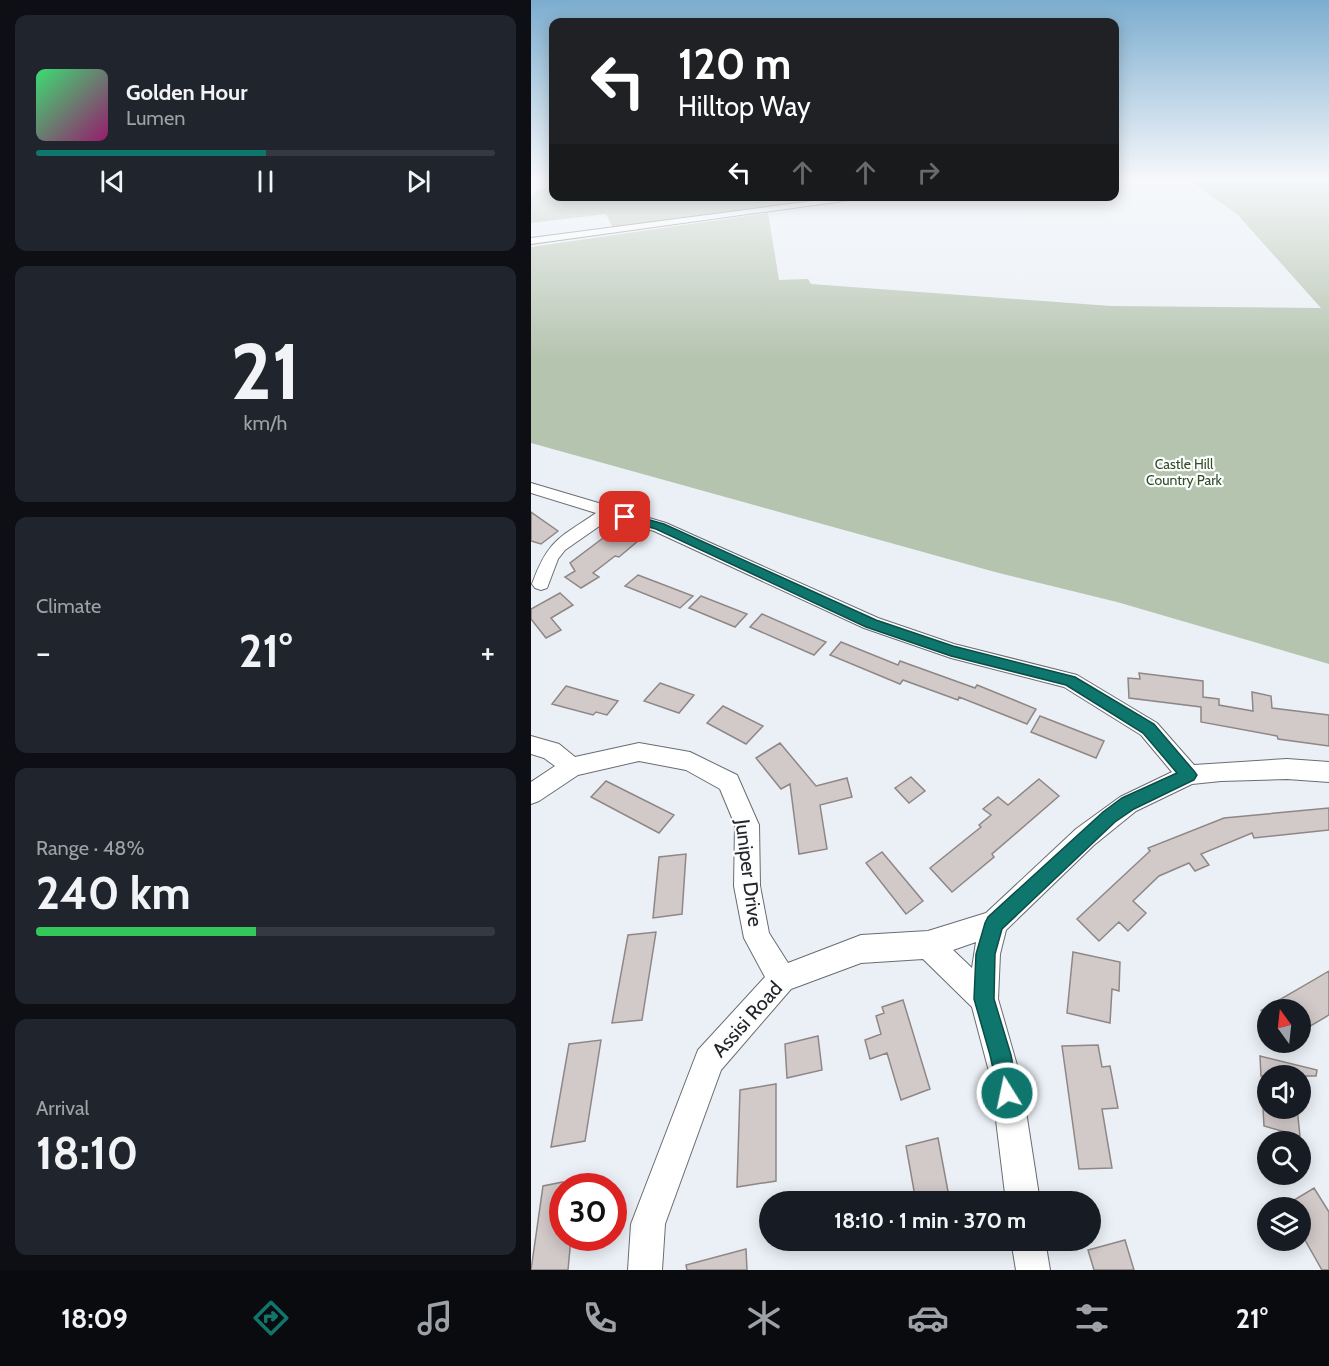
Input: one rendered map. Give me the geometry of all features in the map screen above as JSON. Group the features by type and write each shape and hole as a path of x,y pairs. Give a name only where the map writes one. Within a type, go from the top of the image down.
{"street":[{"path":"531,488 660,527 871,623 951,651 1070,681 1149,729 1189,775"},
{"path":"541,584 550,558 559,546 608,512"},
{"path":"531,745 551,751 572,767"},
{"name":"Juniper Drive","path":"531,794 572,767 639,752 690,761 729,782 747,825 747,886 757,939 782,979"},
{"path":"1021,1191 1006,1079 984,999 986,954 994,923 1109,817 1128,804 1189,775 1275,769 1329,772"},
{"name":"Assisi Road","path":"645,1270 648,1224 709,1061 782,979 861,949 928,945 994,923"},
{"path":"928,945 984,999"},
{"path":"1030,1251 1033,1270"}],"green space":[{"name":"Castle Hill Country Park","path":"585,239 772,239 779,280 808,279 811,284 1111,306 1321,308 1260,239 1329,239 1329,664 1117,602 995,572 531,443 531,247"}],"building":[{"path":"531,512 558,531 541,544 531,541"},
{"path":"619,526 645,535 619,557 615,556 593,573 599,577 581,588 565,577 575,571 570,563"},
{"path":"638,575 693,596 680,608 625,586"},
{"path":"560,593 573,605 551,618 561,630 546,638 531,619 531,609"},
{"path":"701,596 747,614 735,627 689,608"},
{"path":"762,614 826,642 814,655 750,627"},
{"path":"841,642 898,665 900,661 975,688 977,685 1036,709 1027,724 959,697 958,700 903,680 900,684 830,655"},
{"path":"1139,673 1203,681 1203,697 1219,699 1219,705 1253,711 1252,692 1271,696 1272,708 1329,715 1329,746 1278,739 1277,736 1201,722 1201,707 1129,698 1128,678 1140,679"},
{"path":"660,683 694,695 679,713 644,701"},
{"path":"566,686 618,701 607,715 596,712 593,715 552,704"},
{"path":"723,706 763,726 746,744 707,723"},
{"path":"1040,716 1104,741 1096,758 1031,732"},
{"path":"780,743 816,786 847,778 852,797 820,805 827,849 799,854 790,784 781,789 756,758"},
{"path":"911,777 925,791 909,803 895,788"},
{"path":"1039,779 1059,796 992,854 994,857 952,892 930,868 981,827 979,825 991,815 983,809 998,797 1008,805"},
{"path":"606,781 674,815 659,833 591,797"},
{"path":"1329,808 1329,830 1254,838 1252,833 1201,854 1209,865 1195,871 1189,863 1159,876 1133,901 1146,913 1128,931 1119,922 1099,941 1077,919 1150,851 1148,848 1224,818"},
{"path":"882,852 923,901 906,914 866,863"},
{"path":"686,854 682,914 653,918 659,857"},
{"path":"656,932 642,1020 612,1023 628,935"},
{"path":"1073,952 1120,962 1119,991 1112,989 1110,1023 1067,1013"},
{"path":"1329,971 1329,1015 1311,1026 1311,999 1281,999"},
{"path":"903,1000 930,1089 901,1100 887,1053 870,1059 865,1040 881,1034 876,1016 884,1013 882,1007"},
{"path":"818,1036 822,1070 787,1078 785,1044"},
{"path":"601,1040 585,1141 551,1147 569,1044"},
{"path":"1098,1045 1102,1067 1110,1066 1118,1108 1102,1109 1112,1168 1079,1169 1062,1046"},
{"path":"1260,1056 1297,1065 1260,1065"},
{"path":"1311,1069 1317,1070 1316,1076 1311,1076"},
{"path":"776,1084 776,1181 737,1187 740,1090"},
{"path":"1264,1119 1298,1119 1299,1131 1282,1131 1264,1126"},
{"path":"938,1138 948,1191 914,1191 906,1146"},
{"path":"549,1185 549,1251 570,1251 568,1270 531,1270 543,1186"},
{"path":"1314,1188 1329,1212 1329,1270 1322,1270 1311,1251 1311,1197 1299,1197"},
{"path":"1125,1240 1134,1270 1094,1270 1088,1251 1101,1251 1101,1246"},
{"path":"746,1249 747,1270 687,1270 686,1265"}],"route":[{"path":"625,517 660,527 871,623 951,651 1070,681 1149,729 1189,775 1145,795 1109,817 994,923 989,936 983,975 984,999 1006,1079 1007,1093"}]}
